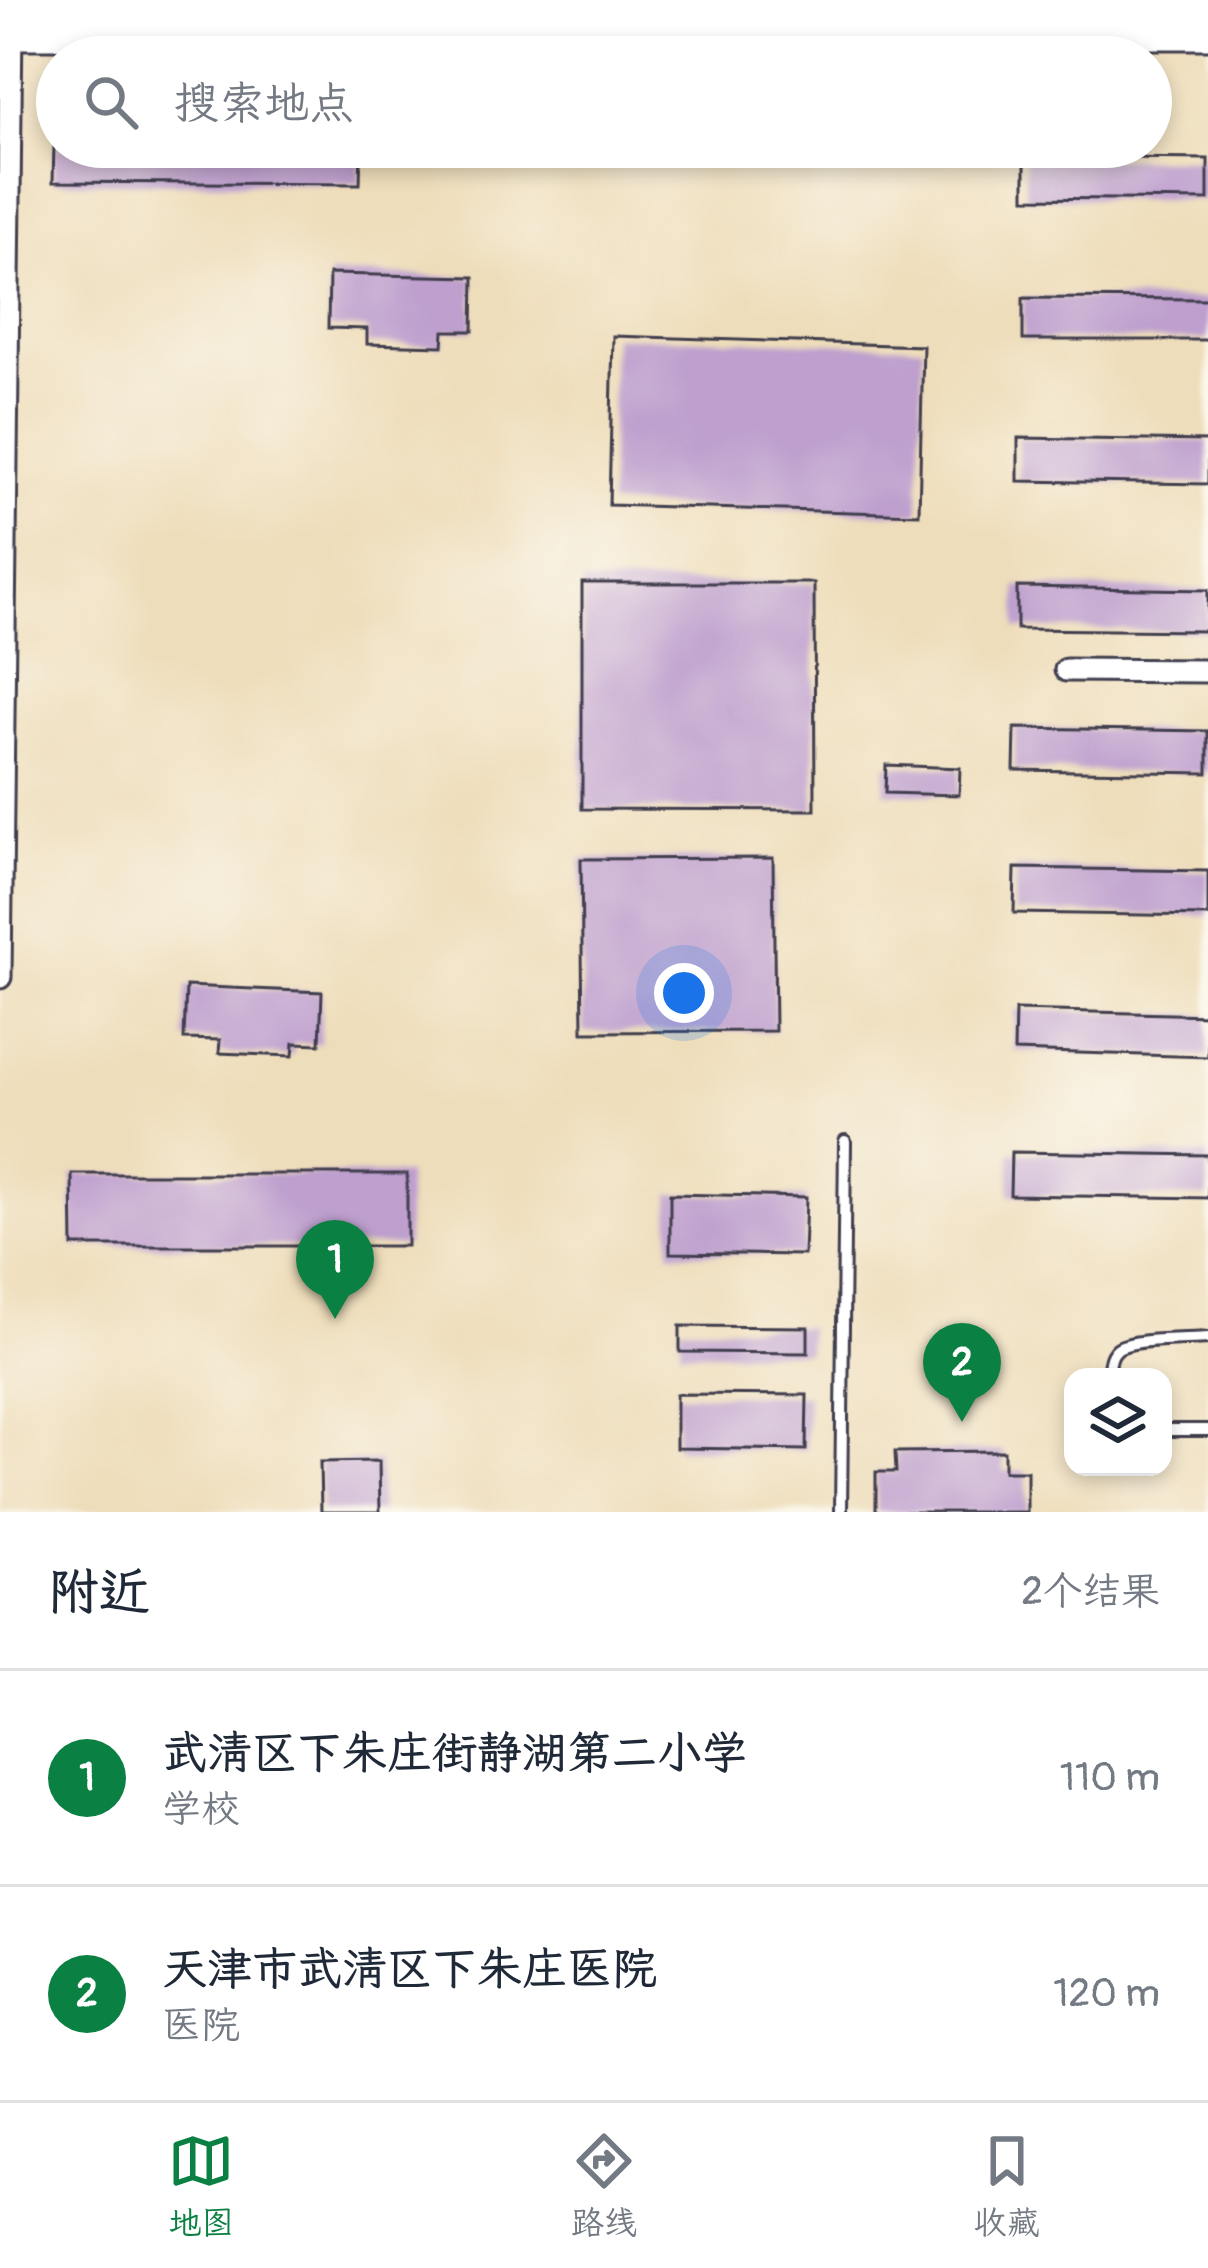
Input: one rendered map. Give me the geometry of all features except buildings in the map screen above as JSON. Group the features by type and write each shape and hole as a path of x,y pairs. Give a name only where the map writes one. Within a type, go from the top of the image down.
{"main road":[{"path":"6,14 822,11 1208,1"},
{"path":"822,11 1208,32"}],"street":[{"path":"0,977 6,14"},
{"path":"1066,670 1208,671"}],"lane":[{"path":"841,1512 845,1141"},
{"path":"1109,1368 1116,1350 1130,1344 1208,1338"},
{"path":"1172,1430 1208,1430"}],"place":[{"name":"武清区下朱庄街静湖第二小学","path":"335,1319"},
{"name":"天津市武清区下朱庄医院","path":"962,1422"}]}
